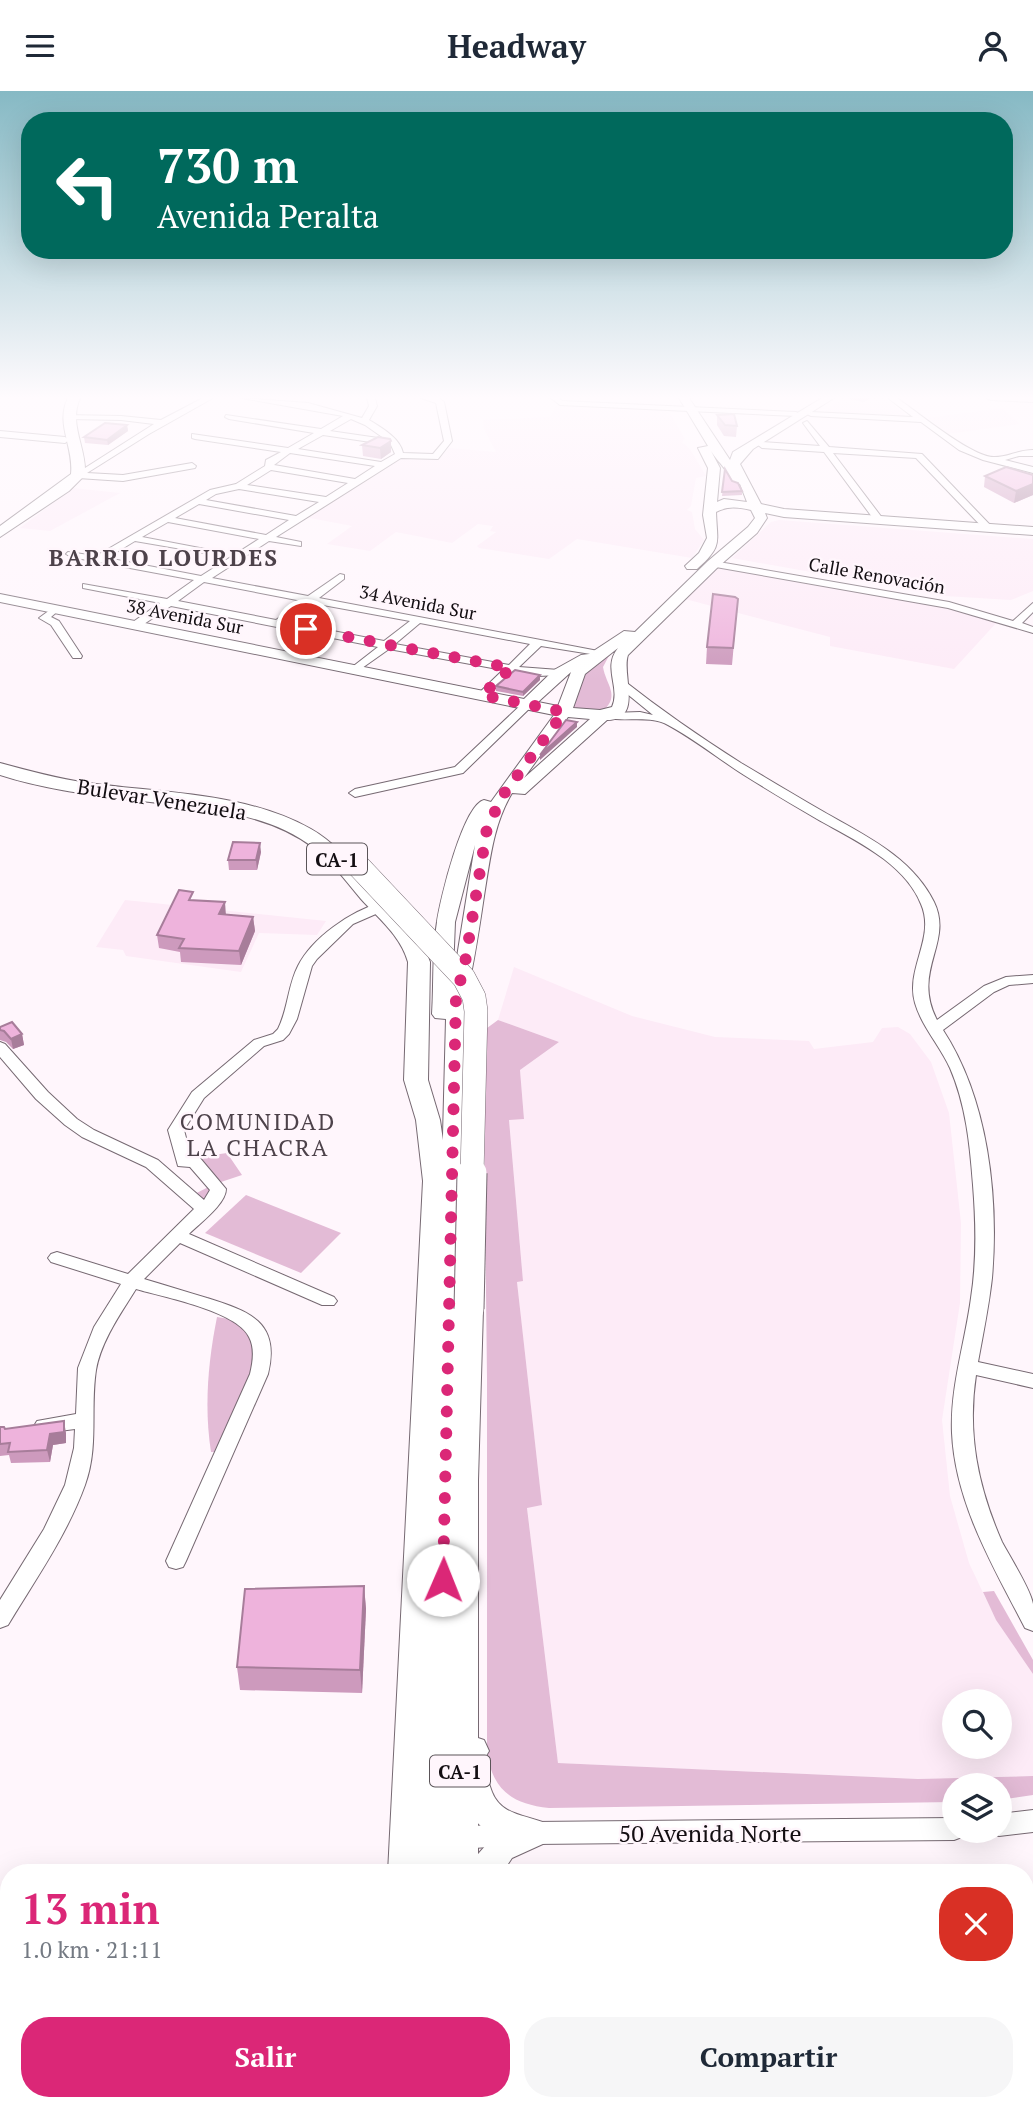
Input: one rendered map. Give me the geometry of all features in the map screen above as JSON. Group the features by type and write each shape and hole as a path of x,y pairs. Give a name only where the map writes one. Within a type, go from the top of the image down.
{"highway":[{"path":"0,527 45,492"},
{"path":"0,533 58,492"},
{"name":"Bulevar Venezuela","path":"0,760 48,775 219,800 267,810 316,830 349,856 464,978 474,997 476,1011 463,1480 469,1762"},
{"name":"Bulevar Venezuela","path":"0,769 40,779 219,805 289,825 320,843 412,944 419,963 415,1080 428,1120 436,1181"},
{"name":"CA-1","path":"407,1864 436,1181"},
{"path":"410,1753 445,1767 469,1762"},
{"name":"CA-1","path":"464,1843 469,1762"}],"main road":[{"path":"528,704 559,673 579,663 625,630 705,555 713,542 713,492"},
{"path":"710,564 720,541 713,508 716,492"},
{"path":"746,492 761,516 758,523"},
{"path":"713,508 729,502 784,513 988,527 1033,533"},
{"path":"484,842 504,809 530,779 623,704 624,697 616,670 621,653 750,527 754,514 753,505"},
{"path":"440,1864 454,1011 465,963 484,842 491,817 560,712 578,673 591,660 629,634 758,523 787,517 1033,533"},
{"name":"38 Avenida Sur","path":"0,598 560,712 608,716"},
{"path":"608,716 616,701 609,673 610,660 629,634"},
{"path":"436,1181 444,943 451,897 470,831 480,810 560,712 570,676 579,663"},
{"path":"469,1762 481,1806 491,1817 503,1826 534,1833"},
{"path":"489,1864 502,1848 534,1833"},
{"path":"464,1843 472,1864"}],"street":[{"path":"98,559 212,492"},
{"path":"277,492 326,500"},
{"path":"134,626 339,492"},
{"path":"858,492 878,519"},
{"path":"954,492 988,527"},
{"path":"197,501 296,519"},
{"path":"165,519 298,544"},
{"path":"132,538 202,551"},
{"name":"34 Avenida Sur","path":"71,554 593,653"},
{"name":"Calle Renovación","path":"710,564 949,605 1033,630"},
{"path":"278,624 340,577"},
{"path":"87,586 511,668 559,673"},
{"path":"1016,624 1033,606"},
{"path":"54,610 44,618 55,623 77,656"},
{"path":"355,670 418,620"},
{"path":"482,695 538,643"},
{"path":"619,682 674,725 888,857 918,885 929,905 934,927 920,981 922,1003 959,1070 975,1131 984,1251 984,1277 963,1394 961,1425 964,1455 989,1535 1033,1622"},
{"path":"355,793 459,770 528,704"},
{"path":"608,716 640,715 674,725"},
{"path":"0,1619 53,1532 72,1493 82,1464 87,1368 109,1315 132,1281 216,1199 218,1189 194,1162 184,1162 176,1130 198,1095 259,1043 278,1037 284,1031 305,967 312,956 348,921 380,907"},
{"path":"935,1028 989,989 1006,981 1033,979"},
{"path":"0,1047 20,1073 71,1122 99,1141 141,1157 171,1176 205,1211"},
{"path":"179,1236 328,1301"},
{"path":"57,1258 237,1314 256,1329 263,1343 264,1353 259,1374 176,1562"},
{"path":"969,1367 1033,1381"},
{"path":"26,1428 86,1420"},
{"path":"410,1753 431,1811 445,1828 464,1843"},
{"path":"1012,1823 1033,1821"},
{"name":"50 Avenida Norte","path":"464,1843 534,1833 942,1829"},
{"path":"429,1864 437,1851 464,1843"}],"shaded area":[{"path":"67,492 120,493 50,531 20,528"},
{"path":"345,492 693,492 691,506 687,510 692,512 695,529 704,540 692,558 577,539 549,559 479,548 477,546 496,532 490,531 493,526 478,524 452,543 396,532 370,551 327,544 352,526 305,517"},
{"path":"779,520 1033,539 1033,591 1011,600 945,596 732,558 771,522"},
{"path":"716,567 962,610 998,621 954,669 830,646 830,637 685,599"},
{"path":"612,650 603,667 612,695 609,705 604,710 572,711 580,674"},
{"path":"125,900 326,921 317,935 259,933 241,972 126,956 123,950 96,947"},
{"path":"514,967 632,1016 715,1037 809,1041 814,1049 873,1042 882,1028 898,1027 910,1034 931,1062 949,1113 961,1223 960,1303 942,1420 950,1496 969,1563 996,1620 1033,1674 1033,1776 1012,1777 1012,1773 942,1773 942,1778 918,1779 558,1763 527,1507 542,1505 517,1282 523,1280 509,1119 524,1118 520,1070 559,1042 498,1020"},
{"path":"498,1020 559,1042 520,1070 524,1119 509,1120 523,1281 517,1282 542,1505 527,1508 558,1763 942,1778 942,1802 549,1808 523,1803 505,1792 498,1784 489,1763 487,1749 483,1031"},
{"path":"227,1153 242,1175 215,1184 205,1211 191,1196 214,1184 194,1162"},
{"path":"246,1195 341,1233 301,1273 205,1233"},
{"path":"217,1317 241,1321 264,1354 223,1452 211,1452 208,1385"},
{"path":"994,1591 1033,1660 1033,1674 996,1620 983,1592"},
{"path":"1033,1776 1033,1795 1012,1798 1012,1777"}],"building":[{"path":"713,594 738,599 733,648 707,647"},
{"path":"515,670 540,675 523,692 496,686"},
{"path":"566,720 577,722 540,755"},
{"path":"233,842 260,843 256,860 228,860"},
{"path":"179,890 193,892 189,900 225,902 219,914 253,917 239,951 179,948 184,939 157,935"},
{"path":"12,1022 22,1034 11,1039 0,1027"},
{"path":"64,1421 64,1432 50,1434 47,1450 8,1452 10,1443 0,1444 0,1427 5,1429"},
{"path":"364,1586 360,1670 237,1667 245,1589"}],"district":[{"name":"BARRIO LOURDES","path":"164,557"},
{"name":"COMUNIDAD LA CHACRA","path":"258,1134"}],"route":[{"path":"306,629 511,668 482,695 564,712 503,795 491,817 484,842 465,963 454,1011 450,1331 443,1580"}]}
